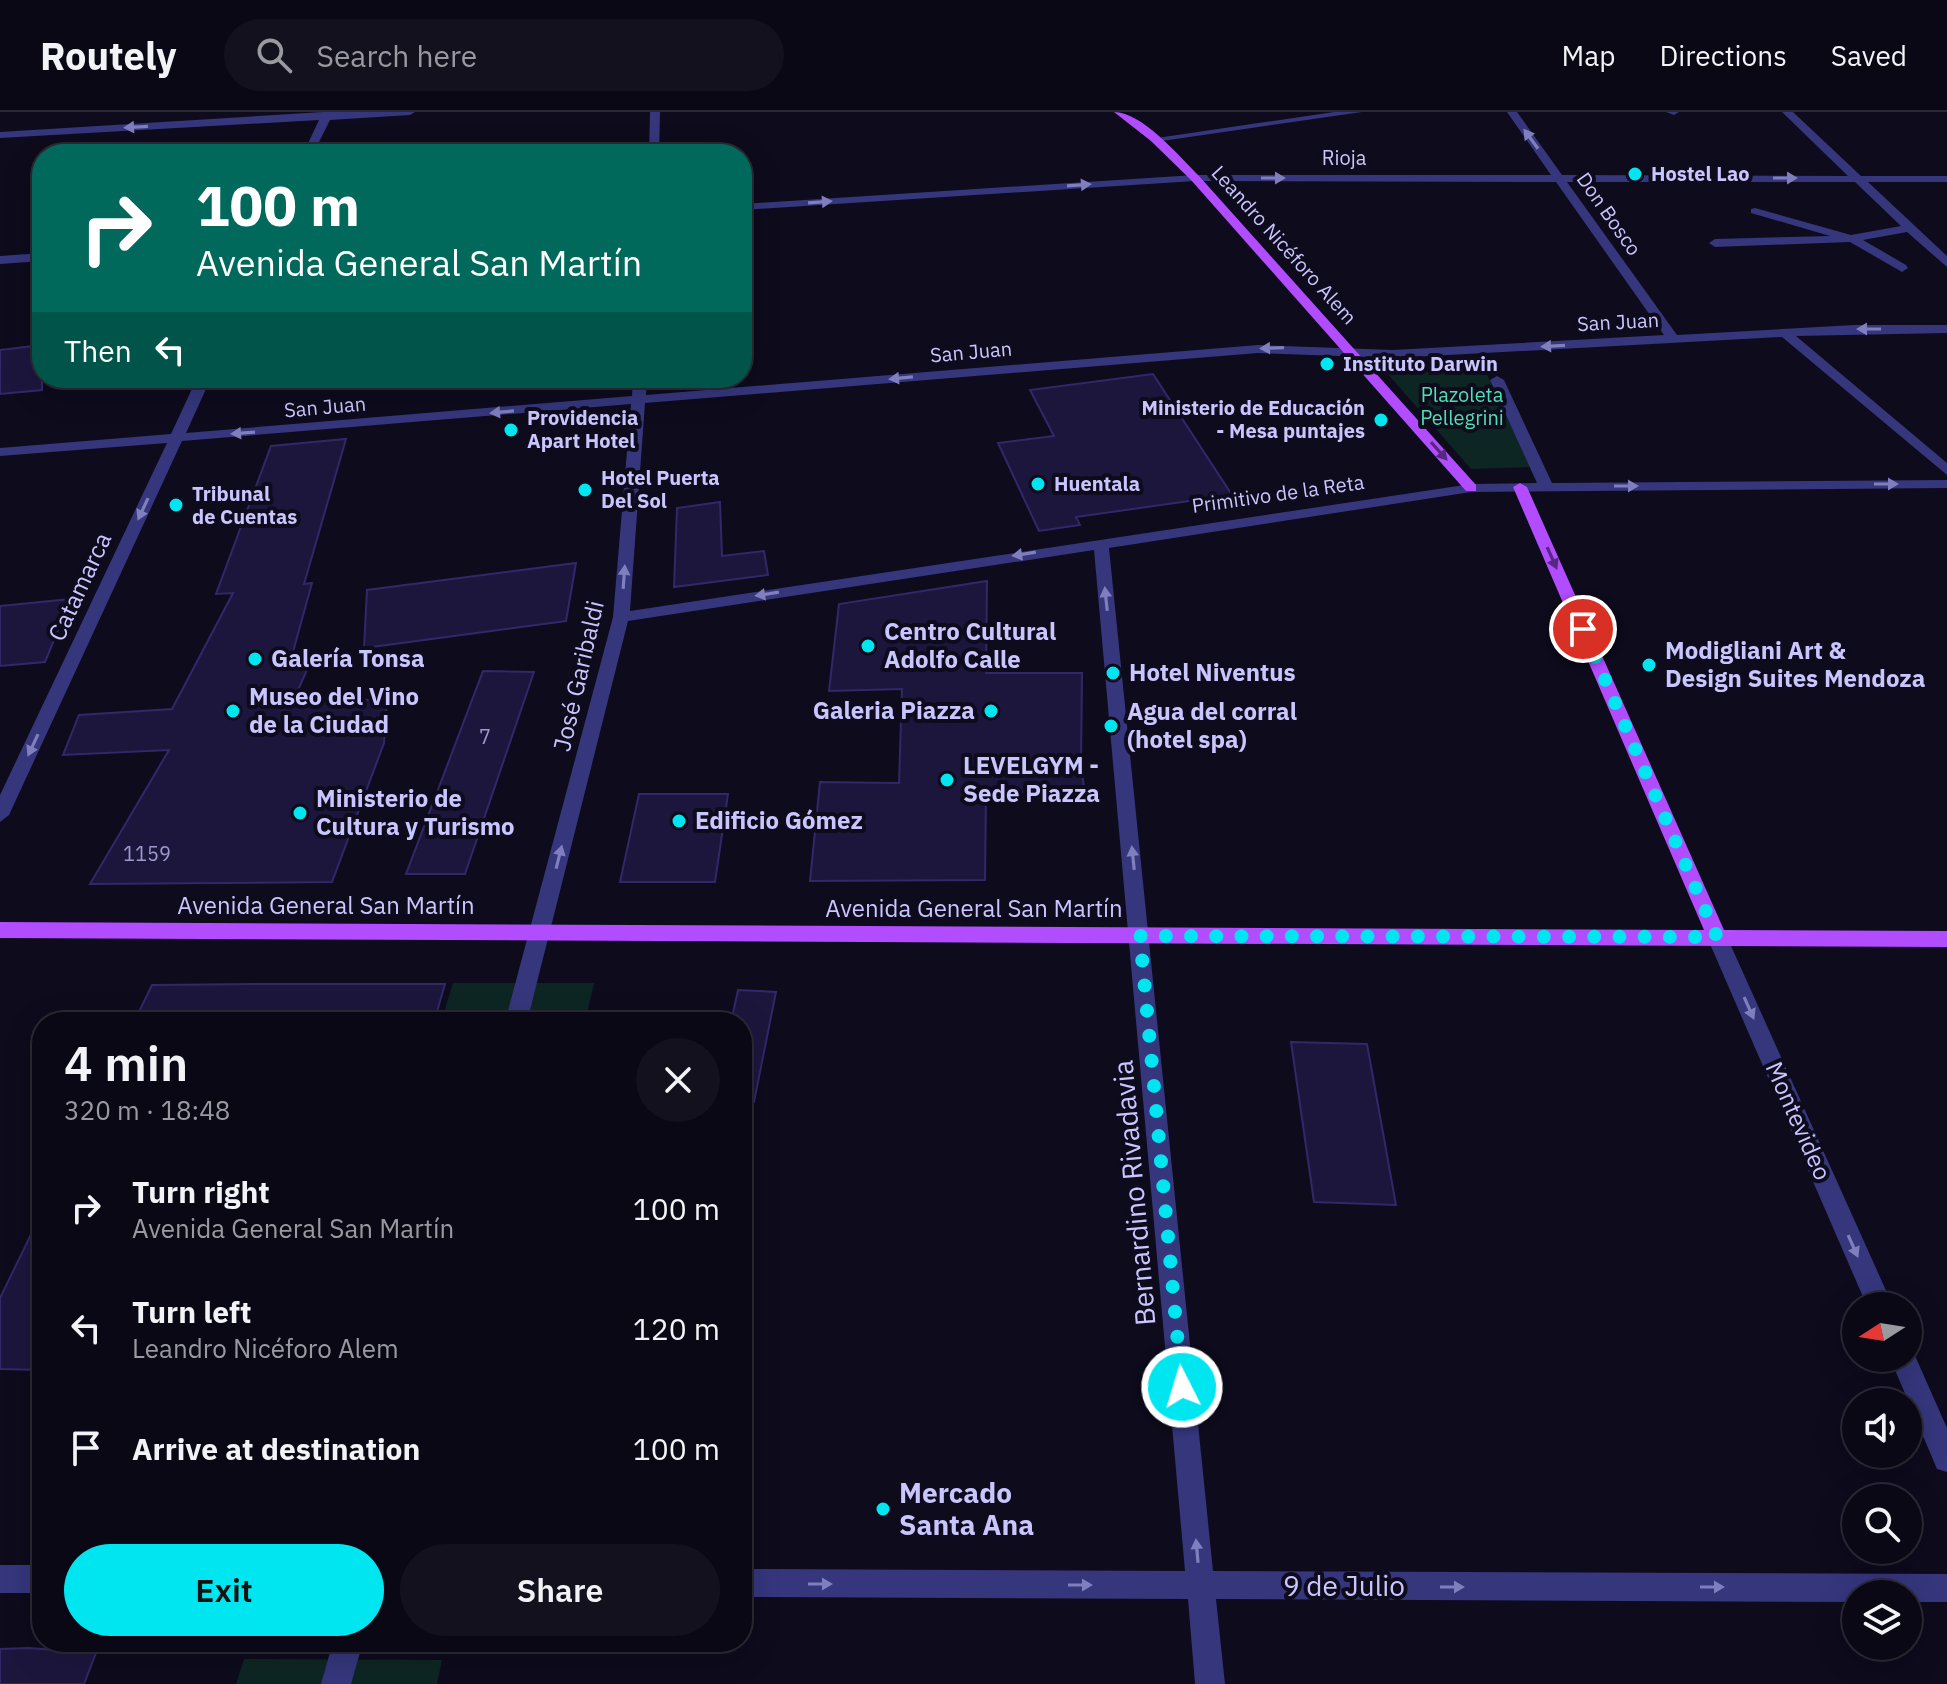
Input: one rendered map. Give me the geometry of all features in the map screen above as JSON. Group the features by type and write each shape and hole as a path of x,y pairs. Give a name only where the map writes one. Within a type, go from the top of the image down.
{"main road":[{"name":"Leandro Nicéforo Alem","path":"1119,112 1155,139 1195,178 1471,488"},
{"path":"1520,487 1717,937"},
{"name":"Avenida General San Martín","path":"0,930 1947,939"}],"street":[{"path":"0,135 327,114 410,112"},
{"path":"654,144 655,112"},
{"path":"1155,139 1357,112"},
{"name":"Don Bosco","path":"1512,112 1673,339"},
{"path":"1787,112 1947,263"},
{"path":"313,144 327,114"},
{"name":"Rioja","path":"752,206 1195,178 1947,179"},
{"path":"1755,211 1854,239 1902,268"},
{"path":"1715,243 1854,239 1910,228"},
{"path":"0,260 32,258"},
{"name":"San Juan","path":"0,452 1258,349 1393,354 1785,333 1947,329"},
{"path":"1785,333 1947,471"},
{"path":"1497,380 1546,487"},
{"name":"Catamarca","path":"0,815 199,388"},
{"name":"José Garibaldi","path":"519,1012 621,617 639,388"},
{"name":"Primitivo de la Reta","path":"621,617 1471,488 1947,484"},
{"name":"Bernardino Rivadavia","path":"1101,542 1210,1684"},
{"name":"Montevideo","path":"1717,937 1874,1292"},
{"path":"1909,1372 1947,1459"},
{"path":"0,1579 32,1579"},
{"name":"9 de Julio","path":"752,1583 1947,1588"},
{"path":"336,1684 345,1652"}],"green space":[{"name":"Plazoleta Pellegrini","path":"1485,370 1530,467 1471,469 1386,372"},
{"path":"453,983 594,983 587,1012 444,1012"},
{"path":"244,1659 442,1660 437,1684 236,1684"}],"building":[{"path":"32,346 32,388 42,390 0,394 0,350"},
{"path":"1153,374 1232,495 1076,517 1080,525 1039,531 998,443 1054,436 1030,390"},
{"name":"Galería Tonsa","path":"346,439 304,584 312,583 293,652 315,652 294,699 387,700 384,743 332,882 90,884 169,750 63,755 79,715 172,709 233,593 216,594 271,446"},
{"path":"720,502 722,556 764,551 768,575 674,587 677,508"},
{"path":"576,563 566,621 364,648 367,590"},
{"name":"Galeria Piazza","path":"987,581 986,673 1082,673 1081,767 1085,793 986,792 985,880 810,881 820,782 899,783 902,689 829,691 839,604"},
{"path":"71,599 45,662 0,666 0,606"},
{"path":"483,671 534,672 465,874 406,874"},
{"name":"Edificio Gómez","path":"639,794 728,794 715,882 620,882"},
{"path":"445,984 437,1012 139,1012 152,985"},
{"path":"738,990 776,992 754,1102 752,1012 733,1012"},
{"path":"1291,1042 1367,1044 1396,1205 1314,1202"},
{"path":"32,1232 32,1370 0,1369 0,1298"},
{"path":"0,1649 96,1653 84,1684 0,1684"}],"place":[{"name":"Hostel Lao","path":"1635,174"},
{"name":"Instituto Darwin","path":"1327,364"},
{"name":"Ministerio de Educación - Mesa puntajes","path":"1381,420"},
{"name":"Providencia Apart Hotel","path":"511,430"},
{"name":"Huentala","path":"1038,484"},
{"name":"Hotel Puerta Del Sol","path":"585,490"},
{"name":"Tribunal de Cuentas","path":"176,505"},
{"name":"Centro Cultural Adolfo Calle","path":"868,646"},
{"name":"Galería Tonsa","path":"255,659"},
{"name":"Modigliani Art & Design Suites Mendoza","path":"1649,665"},
{"name":"Hotel Niventus","path":"1113,673"},
{"name":"Museo del Vino de la Ciudad","path":"233,711"},
{"name":"Galeria Piazza","path":"991,711"},
{"name":"Agua del corral (hotel spa)","path":"1111,726"},
{"name":"LEVELGYM - Sede Piazza","path":"947,780"},
{"name":"Ministerio de Cultura y Turismo","path":"300,813"},
{"name":"Edificio Gómez","path":"679,821"},
{"name":"Mercado Santa Ana","path":"883,1509"}],"route":[{"path":"1182,1387 1140,936 1717,937 1583,629"}]}
